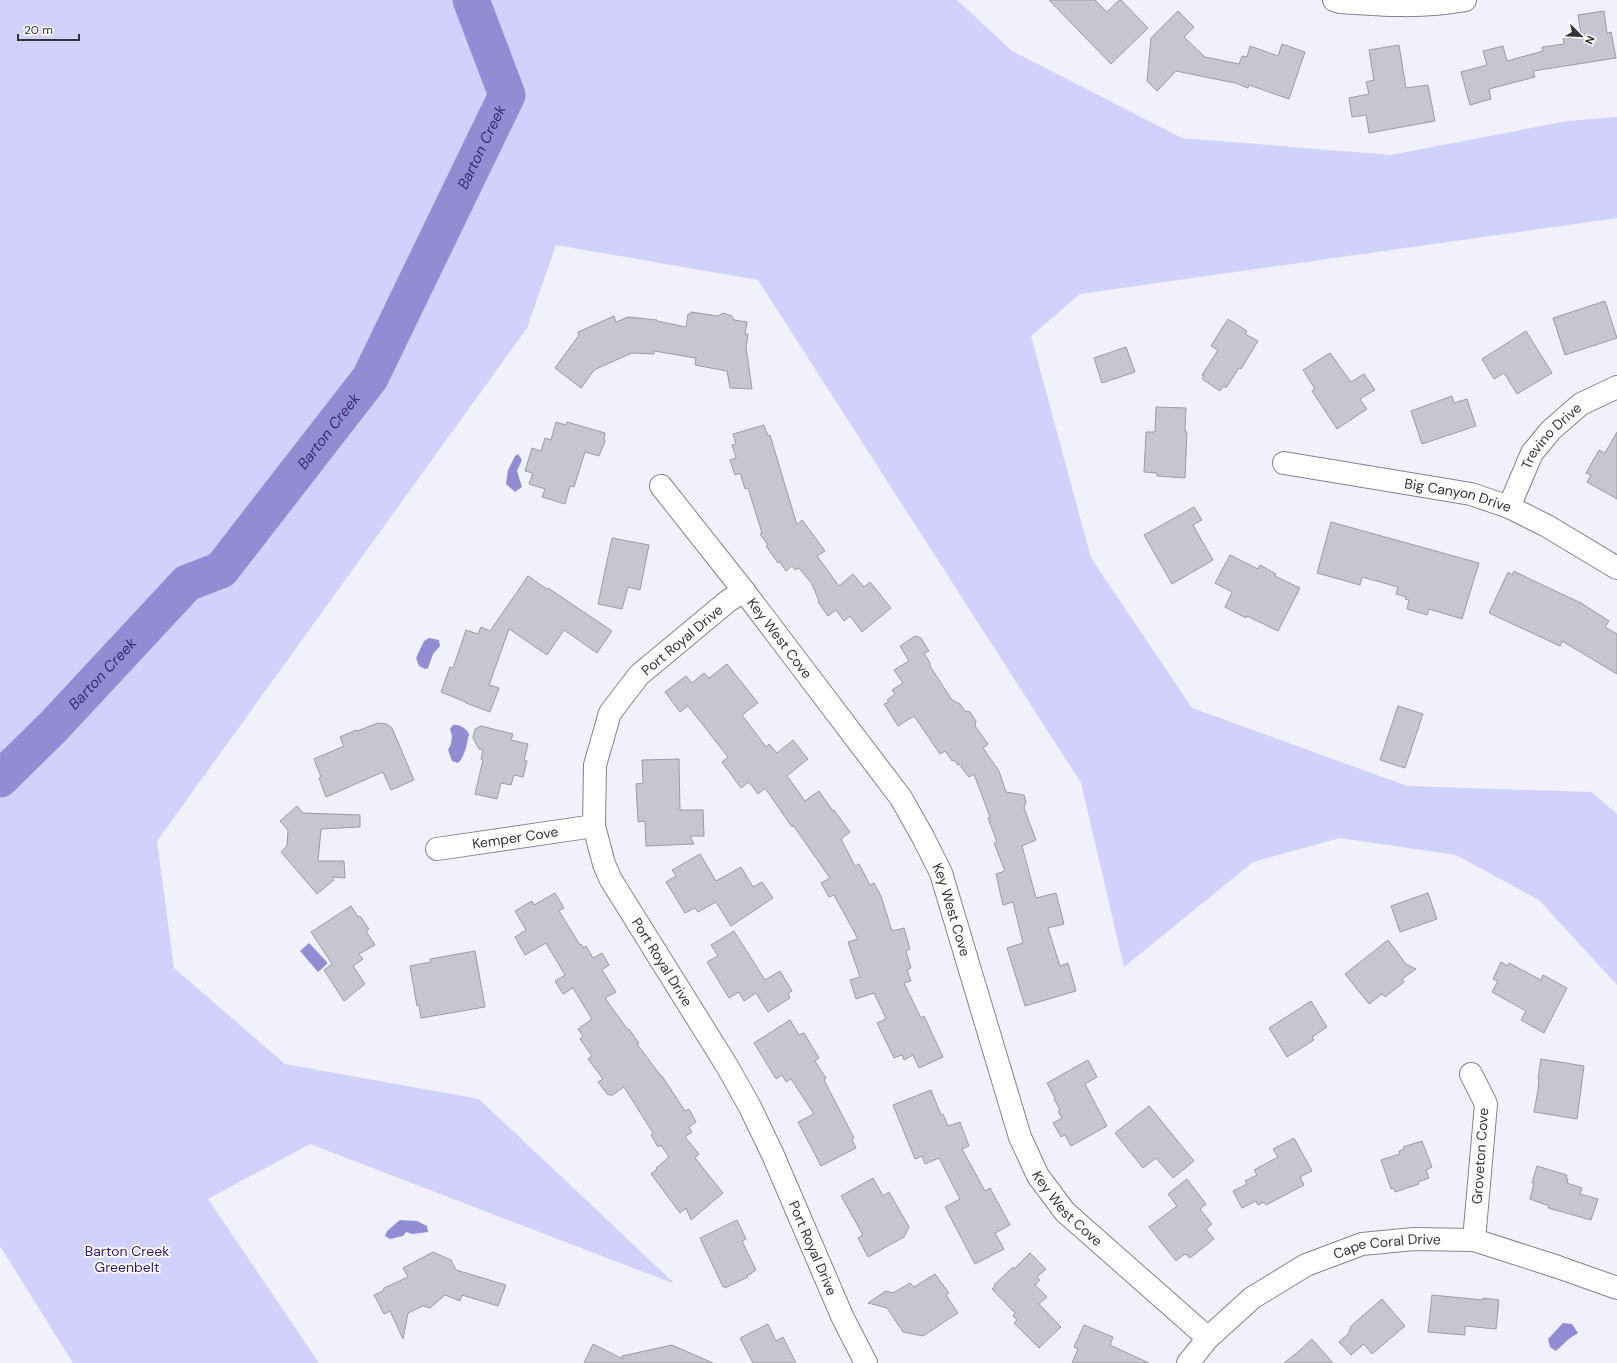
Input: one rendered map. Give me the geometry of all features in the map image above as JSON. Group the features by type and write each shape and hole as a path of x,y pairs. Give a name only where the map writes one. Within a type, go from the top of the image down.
{"street":[{"path":"1334,0 1340,2 1406,6 1452,3 1466,0"},
{"name":"Trevino Drive","path":"1509,507 1532,453 1551,430 1581,404 1617,387"},
{"name":"Big Canyon Drive","path":"1284,463 1471,494 1509,507 1548,526 1617,568"},
{"name":"Key West Cove","path":"661,486 744,591 900,798 923,837 941,873 1020,1137 1038,1176 1065,1212 1208,1338"},
{"name":"Port Royal Drive","path":"744,591 728,601 639,675 610,714 595,765 594,826 604,864 611,880 727,1066 750,1107 773,1155 842,1316 866,1363"},
{"name":"Kemper Cove","path":"436,849 594,826"},
{"name":"Groveton Cove","path":"1471,1074 1486,1104 1474,1240"},
{"name":"Cape Coral Drive","path":"1188,1363 1208,1338 1252,1298 1306,1265 1362,1244 1414,1239 1474,1240 1617,1288"}],"green space":[{"name":"Barton Creek Greenbelt","path":"0,0 957,0 1012,51 1182,138 1391,155 1567,121 1617,117 1617,218 1080,294 1031,336 1091,558 1192,708 1407,786 1591,792 1617,814 1617,985 1539,900 1456,855 1340,838 1253,862 1124,967 1081,783 758,280 556,245 527,328 157,841 174,968 285,1064 479,1099 675,1284 310,1144 208,1199 319,1363 73,1363 0,1246"}],"shaded area":[{"path":"518,454 522,460 517,471 522,487 515,492 506,484 508,470 515,456"},
{"path":"429,638 439,640 440,646 433,654 428,668 425,669 419,666 416,658 424,641"},
{"path":"453,725 462,727 469,734 464,754 458,763 452,761 448,750 451,744 452,736 450,729"},
{"path":"309,943 327,962 327,964 318,972 300,951"},
{"path":"400,1220 417,1221 427,1226 428,1232 412,1234 406,1232 403,1236 390,1239 385,1236 387,1231"},
{"path":"1563,1323 1572,1324 1578,1333 1556,1351 1550,1347 1548,1339"}],"building":[{"path":"1049,0 1095,0 1107,12 1119,0 1121,0 1148,28 1111,64"},
{"path":"1178,11 1194,27 1184,37 1205,57 1239,64 1242,56 1247,57 1250,46 1278,56 1282,44 1305,52 1289,99 1249,85 1248,88 1235,83 1176,71 1157,91 1147,81 1151,38"},
{"path":"1604,11 1607,33 1611,32 1616,58 1533,71 1535,77 1489,89 1491,99 1470,105 1461,72 1487,65 1483,51 1503,46 1507,61 1543,51 1542,47 1564,44 1563,37 1581,34 1578,15"},
{"path":"1399,45 1406,88 1428,85 1435,121 1369,133 1366,115 1352,117 1349,98 1369,94 1366,82 1374,80 1369,50"},
{"path":"1605,301 1617,338 1565,355 1553,318"},
{"path":"691,312 718,316 723,313 732,316 734,320 747,322 745,334 748,334 746,347 752,389 730,388 727,371 695,365 696,358 654,351 654,354 632,353 594,370 581,388 555,368 579,335 578,332 614,316 616,322 628,317 657,320 686,327 688,314 691,314"},
{"path":"1228,319 1247,331 1245,334 1258,341 1241,369 1239,368 1226,388 1224,386 1220,391 1202,379 1204,376 1202,375 1218,350 1211,346"},
{"path":"1526,331 1552,373 1517,394 1504,373 1494,379 1482,359"},
{"path":"1126,347 1135,372 1102,383 1094,358"},
{"path":"1330,353 1351,382 1364,374 1375,390 1360,399 1367,409 1337,429 1312,391 1315,389 1303,370"},
{"path":"1452,396 1454,403 1467,399 1476,426 1422,444 1411,411"},
{"path":"1156,407 1186,408 1185,431 1187,432 1185,478 1157,476 1157,473 1144,472 1146,432 1155,432"},
{"path":"556,422 566,425 567,422 605,433 605,441 599,456 585,452 574,487 570,486 565,504 542,497 545,489 529,484 533,473 525,471 532,448 541,451 545,438 551,440"},
{"path":"764,425 768,436 770,435 797,525 802,520 825,551 817,556 839,586 853,574 864,587 870,582 891,608 862,632 850,616 844,621 836,610 828,616 818,602 819,601 812,584 799,568 795,570 792,566 786,571 779,561 778,563 766,546 768,545 760,534 762,533 748,488 745,489 740,473 735,475 730,460 736,458 732,445 736,444 733,434"},
{"path":"1617,432 1617,499 1587,482 1591,475 1586,473 1599,450 1605,453"},
{"path":"1194,507 1202,520 1193,525 1213,560 1172,584 1144,535"},
{"path":"1331,522 1479,563 1462,619 1429,609 1427,615 1407,609 1409,600 1405,599 1406,597 1396,594 1398,587 1362,577 1360,585 1317,573"},
{"path":"612,538 649,545 640,590 628,587 622,609 598,604"},
{"path":"1230,555 1258,569 1260,565 1276,574 1275,576 1300,588 1278,631 1247,616 1246,618 1225,607 1232,592 1215,583"},
{"path":"1514,571 1581,603 1609,621 1605,627 1617,634 1617,674 1562,641 1560,646 1489,613 1508,572 1512,575"},
{"path":"528,576 612,631 597,653 564,630 547,655 509,629 489,685 499,688 490,712 441,692 450,667 453,668 466,630 478,634 481,627 490,631"},
{"path":"915,636 921,638 929,651 924,653 930,663 930,666 952,700 960,704 965,711 970,712 976,721 975,726 988,744 983,748 999,771 1006,792 1024,795 1026,802 1024,808 1036,840 1022,846 1036,898 1056,893 1064,924 1048,928 1060,966 1068,963 1076,991 1025,1006 1007,948 1023,943 1013,902 1003,905 996,874 1005,871 994,843 997,842 988,818 990,817 974,774 969,777 959,764 958,765 954,760 952,761 945,751 940,754 914,716 898,726 884,704 889,702 887,700 895,694 892,690 903,683 894,670 909,661 900,646"},
{"path":"727,664 758,703 742,715 766,747 769,744 777,753 793,740 808,759 787,776 805,801 819,791 833,811 834,810 850,832 841,839 855,866 859,864 870,885 874,883 881,896 892,931 904,928 910,949 906,951 911,968 907,970 911,981 904,983 921,1018 924,1016 943,1057 919,1068 913,1055 904,1060 902,1055 894,1058 877,1023 886,1019 874,993 856,999 850,980 860,977 848,942 858,939 834,895 829,897 821,883 830,878 765,788 758,794 749,782 741,788 722,762 728,757 688,706 680,712 665,692 686,676 692,683 704,673 709,678"},
{"path":"1398,706 1423,714 1405,768 1380,760"},
{"path":"378,723 387,724 392,728 414,780 391,790 383,772 326,797 319,778 321,777 314,759 344,746 340,737"},
{"path":"481,726 513,734 511,740 528,744 524,760 527,761 523,777 514,775 511,785 501,783 497,799 475,794 483,760 481,759 483,750 479,749 473,738 475,729"},
{"path":"679,759 680,810 703,810 704,836 690,836 694,844 646,846 645,821 638,822 636,784 643,783 642,760"},
{"path":"297,806 303,813 360,815 360,827 321,829 318,861 344,861 345,878 332,877 334,880 317,894 281,852 287,846 288,830 280,821"},
{"path":"700,854 716,881 741,867 753,887 762,882 773,898 731,926 716,902 698,912 695,908 685,913 666,882 676,876 672,870"},
{"path":"555,893 564,908 559,911 580,945 581,944 583,948 586,946 593,958 602,953 609,965 602,970 616,992 605,998 639,1043 637,1044 662,1076 685,1111 689,1109 696,1122 689,1127 692,1132 685,1137 699,1154 695,1158 723,1193 691,1220 686,1208 680,1213 651,1174 669,1157 661,1145 658,1147 651,1135 653,1133 624,1087 611,1096 610,1094 608,1095 598,1082 603,1079 588,1059 592,1056 580,1039 583,1036 578,1029 592,1019 573,988 563,994 555,981 565,975 546,943 525,955 515,937 526,930 515,911 532,901 534,905"},
{"path":"1428,893 1437,919 1400,932 1391,906"},
{"path":"351,906 358,917 360,916 369,929 366,931 375,945 359,954 363,959 353,966 365,984 344,1001 324,970 332,964 311,932"},
{"path":"734,931 765,980 780,971 792,991 788,993 790,998 768,1012 756,993 744,1001 739,992 729,998 707,962 718,956 711,945"},
{"path":"1388,940 1406,964 1416,969 1402,979 1404,982 1385,997 1382,994 1369,1004 1345,974"},
{"path":"475,951 485,1007 421,1018 419,1005 417,1006 410,966 431,962 430,959"},
{"path":"1501,962 1508,966 1509,963 1541,980 1543,975 1567,988 1544,1033 1521,1020 1526,1011 1492,992 1498,981 1493,979"},
{"path":"1311,1001 1327,1027 1312,1037 1314,1040 1287,1057 1269,1028"},
{"path":"790,1020 799,1035 804,1033 819,1058 815,1061 826,1078 824,1080 854,1138 852,1140 856,1148 821,1166 798,1122 814,1114 791,1079 786,1082 782,1075 776,1079 754,1043"},
{"path":"1541,1059 1584,1066 1577,1119 1534,1112"},
{"path":"1088,1060 1097,1077 1085,1084 1107,1126 1071,1146 1065,1135 1061,1137 1053,1123 1062,1118 1058,1111 1060,1110 1054,1099 1055,1098 1047,1083"},
{"path":"931,1090 941,1115 943,1114 948,1126 960,1122 969,1146 962,1149 985,1191 990,1188 1010,1225 995,1233 1004,1249 975,1264 945,1207 960,1199 939,1158 925,1164 922,1156 915,1159 893,1105"},
{"path":"1149,1106 1194,1161 1173,1178 1156,1158 1143,1168 1115,1133"},
{"path":"1294,1138 1312,1171 1300,1177 1304,1185 1266,1205 1264,1202 1258,1205 1256,1201 1242,1208 1233,1191 1247,1184 1245,1181 1257,1175 1254,1170 1278,1157 1273,1149"},
{"path":"1422,1141 1432,1167 1426,1170 1429,1178 1418,1182 1419,1184 1395,1192 1394,1188 1391,1189 1381,1160 1400,1154 1399,1151 1404,1149 1403,1147"},
{"path":"1537,1166 1567,1175 1567,1183 1582,1188 1580,1194 1598,1199 1591,1220 1548,1208 1549,1206 1530,1199 1534,1183 1532,1183"},
{"path":"873,1178 883,1196 889,1192 909,1227 904,1237 868,1257 858,1238 863,1235 841,1196"},
{"path":"1187,1179 1206,1204 1200,1209 1212,1224 1206,1229 1214,1239 1190,1258 1185,1254 1176,1261 1149,1227 1177,1206 1168,1194"},
{"path":"737,1220 746,1239 742,1241 756,1270 747,1276 748,1277 725,1288 725,1286 723,1287 700,1238"},
{"path":"433,1252 451,1260 456,1270 506,1285 498,1306 462,1295 460,1301 445,1295 430,1308 423,1306 408,1313 403,1339 390,1311 384,1314 374,1295 383,1291 384,1288 408,1277 403,1268"},
{"path":"1030,1253 1046,1269 1037,1277 1040,1280 1035,1285 1047,1297 1039,1304 1061,1327 1039,1348 1014,1323 1017,1320 1013,1316 1015,1313 992,1289 995,1287 994,1285 1013,1267 1014,1269"},
{"path":"935,1274 949,1293 946,1295 958,1313 923,1336 903,1332 887,1308 868,1303 886,1291 893,1293 910,1283 914,1287"},
{"path":"1432,1295 1499,1300 1496,1329 1465,1326 1465,1335 1428,1332"},
{"path":"1382,1299 1405,1326 1372,1354 1364,1344 1351,1355 1339,1342 1348,1334 1351,1326"},
{"path":"768,1324 776,1341 783,1337 796,1363 753,1363 740,1338"},
{"path":"1084,1325 1113,1337 1110,1345 1149,1363 1072,1363 1078,1349 1074,1347"},
{"path":"1312,1339 1333,1363 1284,1363 1299,1351"},
{"path":"593,1344 623,1359 622,1356 672,1345 713,1363 584,1363"}],"waterway":[{"name":"Barton Creek","path":"0,779 53,727 187,583 221,570 370,378 507,95 471,0"}]}
